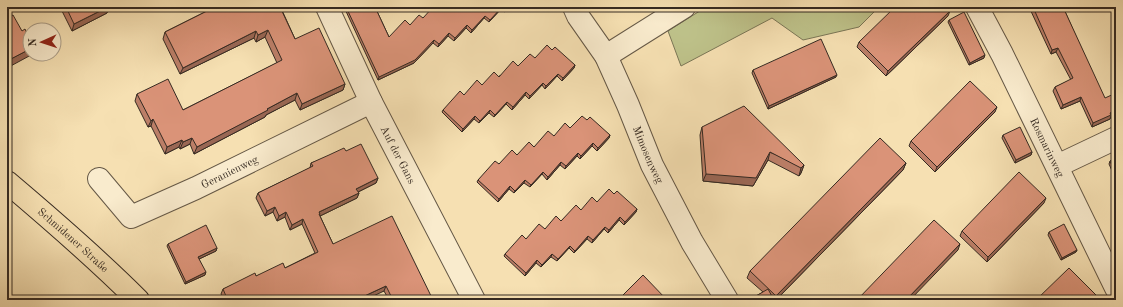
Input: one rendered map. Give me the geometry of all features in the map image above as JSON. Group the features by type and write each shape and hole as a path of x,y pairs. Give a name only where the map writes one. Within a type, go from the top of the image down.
{"main road":[{"name":"Schmidener Straße","path":"7,182 56,223 138,300"}],"street":[{"name":"Auf der Gans","path":"328,7 371,102 474,300"},
{"name":"Mimosenweg","path":"574,7 578,16 606,56 626,99 652,165 692,242 727,300"},
{"path":"606,56 684,7"},
{"name":"Rosmarinweg","path":"977,7 1005,60 1116,288"},
{"name":"Geranienweg","path":"99,179 131,217 196,188 371,102"},
{"path":"1057,166 1116,138"}],"green space":[{"path":"706,7 879,7 859,27 803,40 772,18 681,66 668,31"}],"building":[{"path":"66,7 108,7 74,24"},
{"path":"215,7 280,7 295,39 319,28 345,84 302,104 297,93 197,147 192,138 183,142 182,140 167,147 153,119 151,121 137,94 168,79 183,110 282,60 268,30 258,35 256,31 183,68 165,32"},
{"path":"346,7 375,7 389,37 405,20 410,25 419,15 423,18 433,7 502,7 490,20 485,16 472,30 467,25 455,38 449,33 439,44 434,40 415,60 379,77"},
{"path":"895,7 946,7 950,11 888,71 859,42"},
{"path":"1033,7 1063,7 1105,98 1116,93 1116,110 1110,113 1111,115 1093,123 1081,97 1063,105 1055,87 1073,78 1058,48 1052,50"},
{"path":"964,12 985,55 970,63 949,20"},
{"path":"13,15 22,31 22,53 7,61 7,18"},
{"path":"821,39 837,75 769,106 753,70"},
{"path":"547,45 552,50 555,47 575,65 563,78 558,74 546,86 543,83 530,96 526,92 513,107 507,102 495,115 490,110 480,121 475,116 463,129 443,110 460,91 464,95 477,80 482,85 494,72 499,77 513,61 518,66 530,54 535,58"},
{"path":"970,81 997,107 937,167 911,141"},
{"path":"744,106 804,165 801,168 770,152 756,178 706,174 702,127"},
{"path":"582,116 587,120 590,117 610,135 598,148 593,143 581,156 578,153 566,166 561,162 548,177 543,172 531,185 525,180 515,191 510,186 499,199 478,180 495,161 499,164 512,150 517,155 529,142 534,147 548,131 554,136 565,123 570,128"},
{"path":"1020,127 1032,152 1016,160 1003,135"},
{"path":"880,138 906,163 776,296 750,271"},
{"path":"361,144 378,178 356,189 359,193 319,212 319,214 333,244 392,216 433,300 393,300 386,286 358,300 218,300 226,296 223,289 255,273 256,276 283,263 285,268 318,252 303,219 292,225 286,212 279,216 275,207 267,211 258,193 313,166 311,163 344,148 346,151"},
{"path":"1116,158 1116,175 1110,161"},
{"path":"1019,172 1046,198 988,257 962,231"},
{"path":"609,189 614,194 617,191 637,209 625,222 620,217 609,230 605,227 593,240 588,236 575,251 570,246 558,259 552,254 542,265 537,260 526,273 505,254 522,235 526,239 539,224 545,229 556,216 561,221 576,205 581,210 592,197 597,202"},
{"path":"934,220 960,244 906,300 857,300"},
{"path":"1064,224 1077,250 1062,258 1049,232"},
{"path":"206,225 217,248 198,257 206,272 186,282 168,244"},
{"path":"1069,268 1101,300 1036,300"},
{"path":"643,275 667,300 618,300"},
{"path":"768,289 774,300 751,299"}]}
